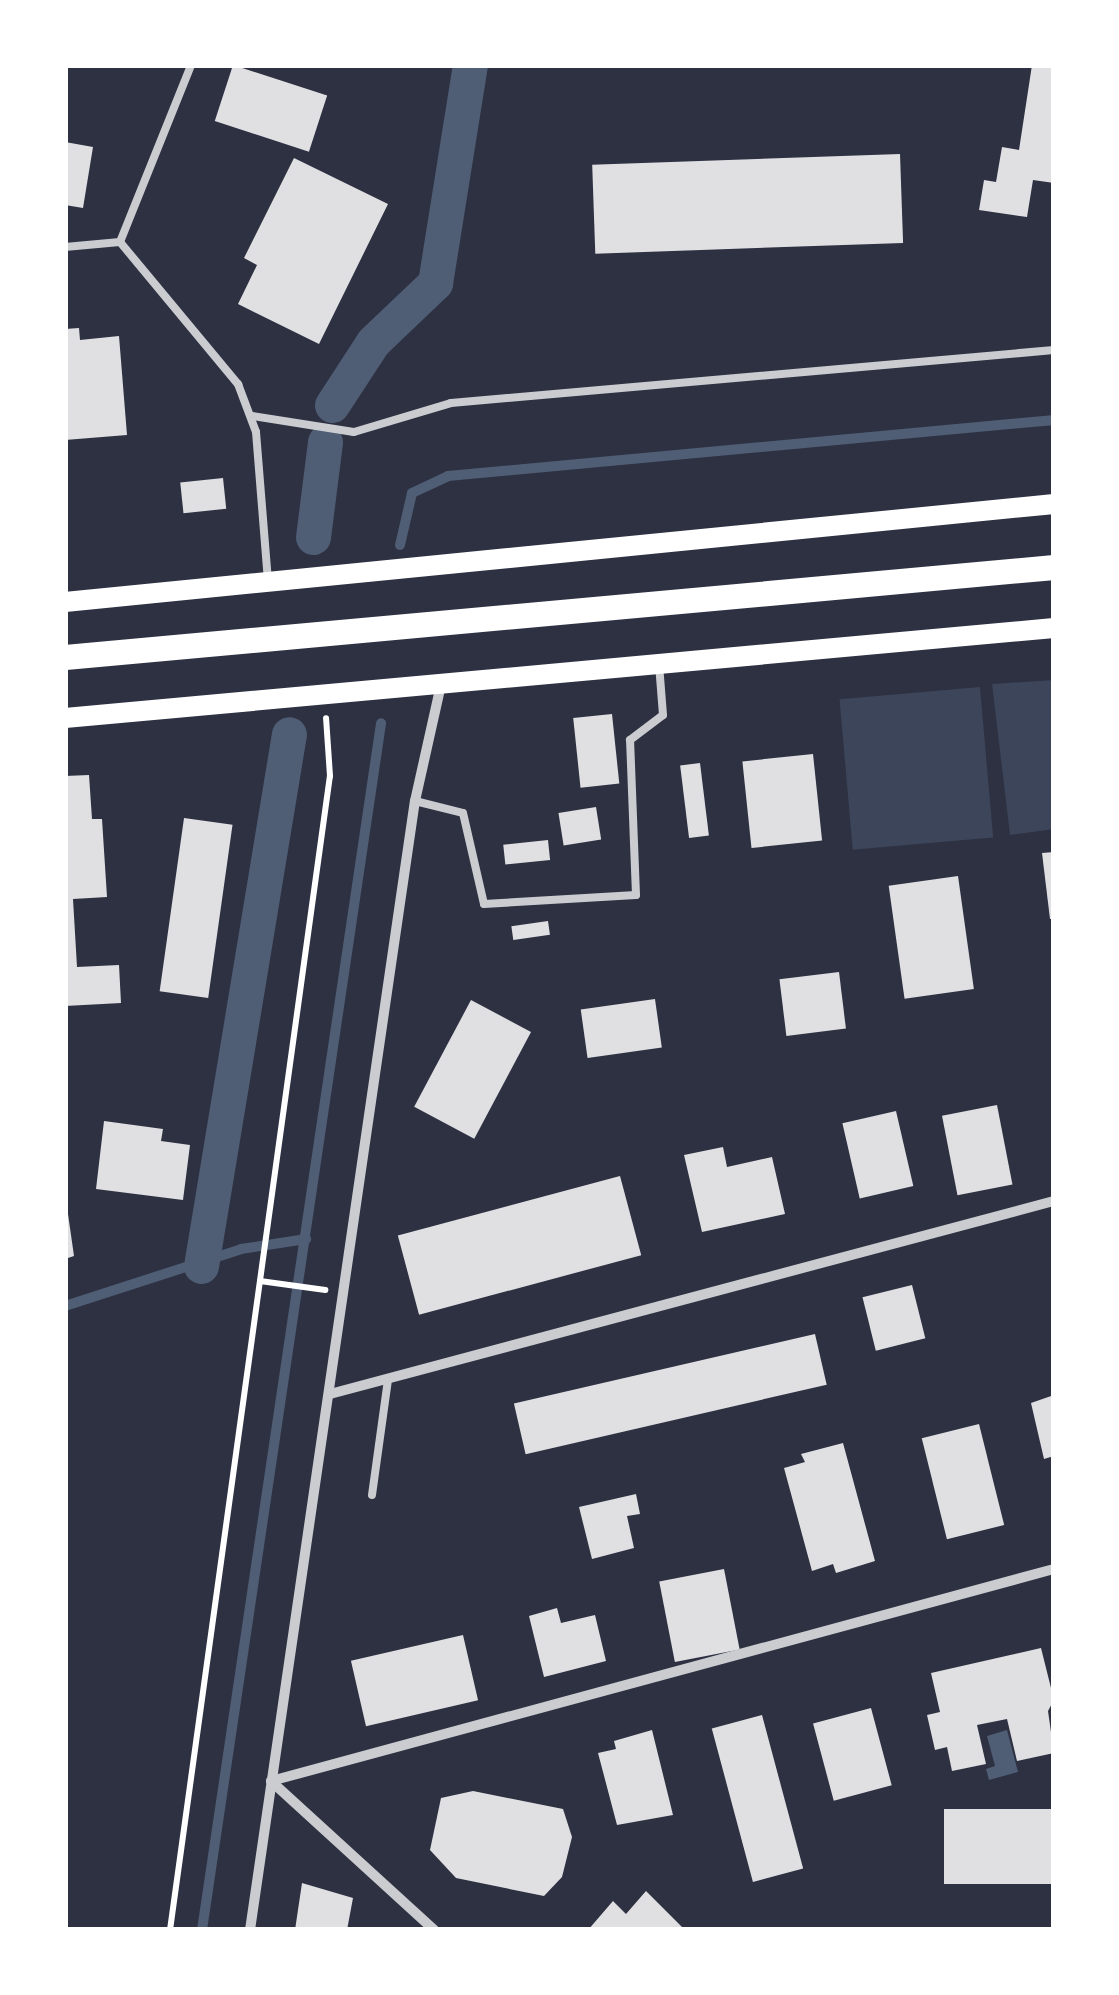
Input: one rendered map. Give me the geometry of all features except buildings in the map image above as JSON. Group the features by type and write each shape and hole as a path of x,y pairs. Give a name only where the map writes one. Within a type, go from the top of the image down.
{"main road":[{"path":"65,602 1054,504"},
{"path":"65,657 1054,568"},
{"path":"65,718 323,698 1054,628"}],"street":[{"path":"250,1930 414,802 441,685"},
{"path":"330,1394 1054,1202"},
{"path":"271,1781 1054,1569"},
{"path":"271,1781 434,1930"}],"lane":[{"path":"120,242 190,65"},
{"path":"65,246 120,242"},
{"path":"120,242 228,368 252,416 268,581"},
{"path":"252,416 354,432 451,404 1054,350"},
{"path":"414,802 463,813 484,904 636,895 630,740 663,714 659,664"},
{"path":"372,1495 388,1378"}],"path":[{"path":"170,1930 330,776 323,698"},
{"path":"260,1281 342,1292"}],"shaded area":[{"path":"1054,680 1054,829 1010,835 992,684"},
{"path":"980,687 993,837 853,850 840,699"},
{"path":"1007,1730 1018,1772 989,1780 986,1769 995,1766 987,1736"}],"waterway":[{"path":"332,405 373,342 435,283 470,65"},
{"path":"400,545 412,493 448,476 1054,420"},
{"path":"313,537 325,442"},
{"path":"202,1930 381,723"},
{"path":"201,1266 289,734"},
{"path":"65,1306 241,1249 306,1239"}]}
